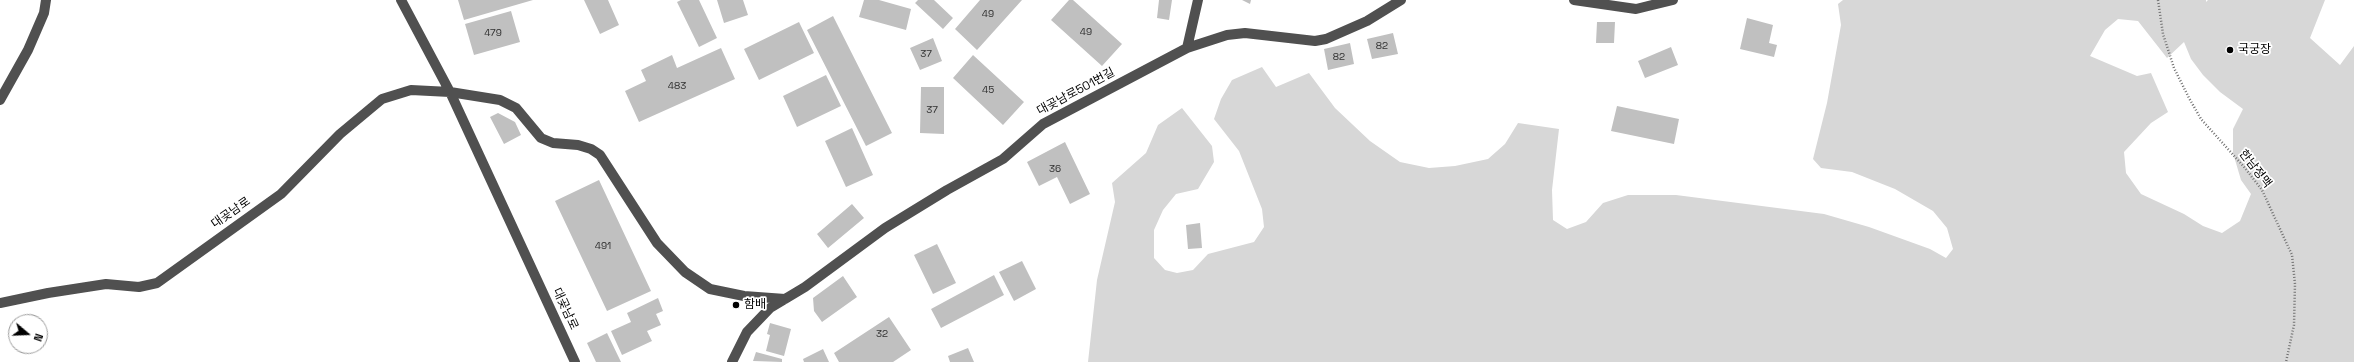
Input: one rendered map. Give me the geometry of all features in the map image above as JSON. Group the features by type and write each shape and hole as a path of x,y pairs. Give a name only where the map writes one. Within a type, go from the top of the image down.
{"street":[{"path":"0,100 28,50 44,13 46,0"},
{"name":"대곶남로","path":"401,0 450,92 575,362"},
{"path":"1187,48 1198,0"},
{"name":"대곶남로501번길","path":"732,362 747,332 770,308 885,228 947,190 1002,159 1043,124 1187,48 1227,35 1245,33 1315,41 1326,39 1367,21 1401,0"},
{"path":"1574,0 1636,9 1673,0"},
{"name":"대곶남로","path":"0,303 48,293 106,284 139,287 157,283 281,194 340,134 382,100 411,90 450,92"},
{"path":"450,92 500,100 516,108 541,138 553,143 578,145 600,156 657,243 670,258 697,282 710,289 724,292 785,299"}],"path":[{"name":"한남정맥","path":"2158,0 2163,34 2174,68 2189,98 2201,119 2246,168 2262,190 2292,255 2295,284 2294,325 2286,362"}],"shaded area":[{"path":"1843,0 2206,0 2206,2 2208,0 2325,0 2310,38 2340,65 2354,46 2354,362 1088,362 1097,280 1115,202 1112,183 1146,153 1158,125 1182,108 1212,146 1214,162 1198,189 1176,194 1163,210 1154,230 1154,258 1165,270 1177,273 1193,270 1208,254 1254,242 1264,227 1262,209 1239,151 1214,119 1221,99 1232,80 1262,67 1276,87 1309,73 1335,108 1370,141 1400,162 1429,168 1455,166 1488,159 1505,144 1518,123 1559,129 1552,190 1553,220 1567,229 1586,222 1603,203 1628,195 1676,195 1824,214 1869,227 1930,249 1946,258 1953,249 1947,228 1933,211 1895,189 1852,172 1821,168 1813,159 1827,103 1841,25 1838,4","holes":["2118,19 2138,21 2167,58 2184,42 2191,59 2203,75 2220,92 2243,109 2233,129 2233,153 2241,180 2251,194 2240,221 2222,233 2203,226 2184,214 2141,194 2126,173 2124,152 2151,123 2168,112 2151,73 2137,76 2090,56 2105,30"]}],"building":[{"path":"458,0 533,0 464,20"},
{"path":"584,0 608,0 619,25 600,34"},
{"path":"681,0 699,0 717,38 699,47 677,2"},
{"path":"717,0 743,0 748,15 724,23"},
{"path":"864,0 879,0 911,9 906,30 859,17"},
{"path":"918,0 934,0 953,18 943,29 915,3"},
{"path":"980,0 1022,0 977,50 955,29"},
{"path":"1069,0 1073,0 1122,44 1102,66 1051,20"},
{"path":"1159,0 1172,0 1169,20 1157,18"},
{"path":"1242,0 1251,0 1250,4"},
{"path":"511,11 520,42 474,55 465,24"},
{"path":"833,16 892,133 866,146 807,30"},
{"path":"1747,18 1773,25 1769,43 1777,45 1774,57 1740,49"},
{"path":"799,22 814,53 759,80 744,49"},
{"path":"1597,22 1615,22 1614,43 1596,43"},
{"path":"1393,33 1398,54 1372,59 1367,39"},
{"path":"933,38 942,61 920,70 910,48"},
{"path":"1350,43 1354,64 1328,70 1324,49"},
{"path":"1671,47 1678,65 1645,78 1638,61"},
{"path":"721,48 735,79 639,122 625,91 646,81 641,70 672,55 677,68"},
{"path":"973,55 1024,102 1003,125 953,78"},
{"path":"826,75 841,106 797,127 783,96"},
{"path":"921,87 944,87 944,134 920,133"},
{"path":"1617,106 1679,119 1674,144 1611,131"},
{"path":"498,113 515,122 521,135 504,144 490,117"},
{"path":"852,128 873,175 846,187 825,141"},
{"path":"1065,142 1090,194 1070,204 1057,177 1039,186 1027,162"},
{"path":"599,180 651,291 607,311 555,201"},
{"path":"852,204 864,218 828,248 817,234"},
{"path":"1200,223 1202,248 1188,249 1186,225"},
{"path":"937,244 956,283 933,294 914,255"},
{"path":"1022,261 1036,289 1014,301 999,272"},
{"path":"994,275 1004,295 941,328 931,309"},
{"path":"843,276 857,297 822,322 814,311 813,298"},
{"path":"658,298 663,311 656,314 661,325 647,331 652,341 622,355 611,331 631,322 627,313"},
{"path":"889,317 911,350 893,362 839,362 834,353"},
{"path":"770,323 791,329 784,356 766,351 770,335 767,334"},
{"path":"607,333 621,362 596,362 587,343"},
{"path":"968,348 974,362 950,362 948,356"},
{"path":"823,349 829,362 804,362 803,359"},
{"path":"756,352 782,359 782,362 753,361"}],"place":[{"name":"국궁장","path":"2230,50"},
{"name":"함배","path":"736,305"}]}
